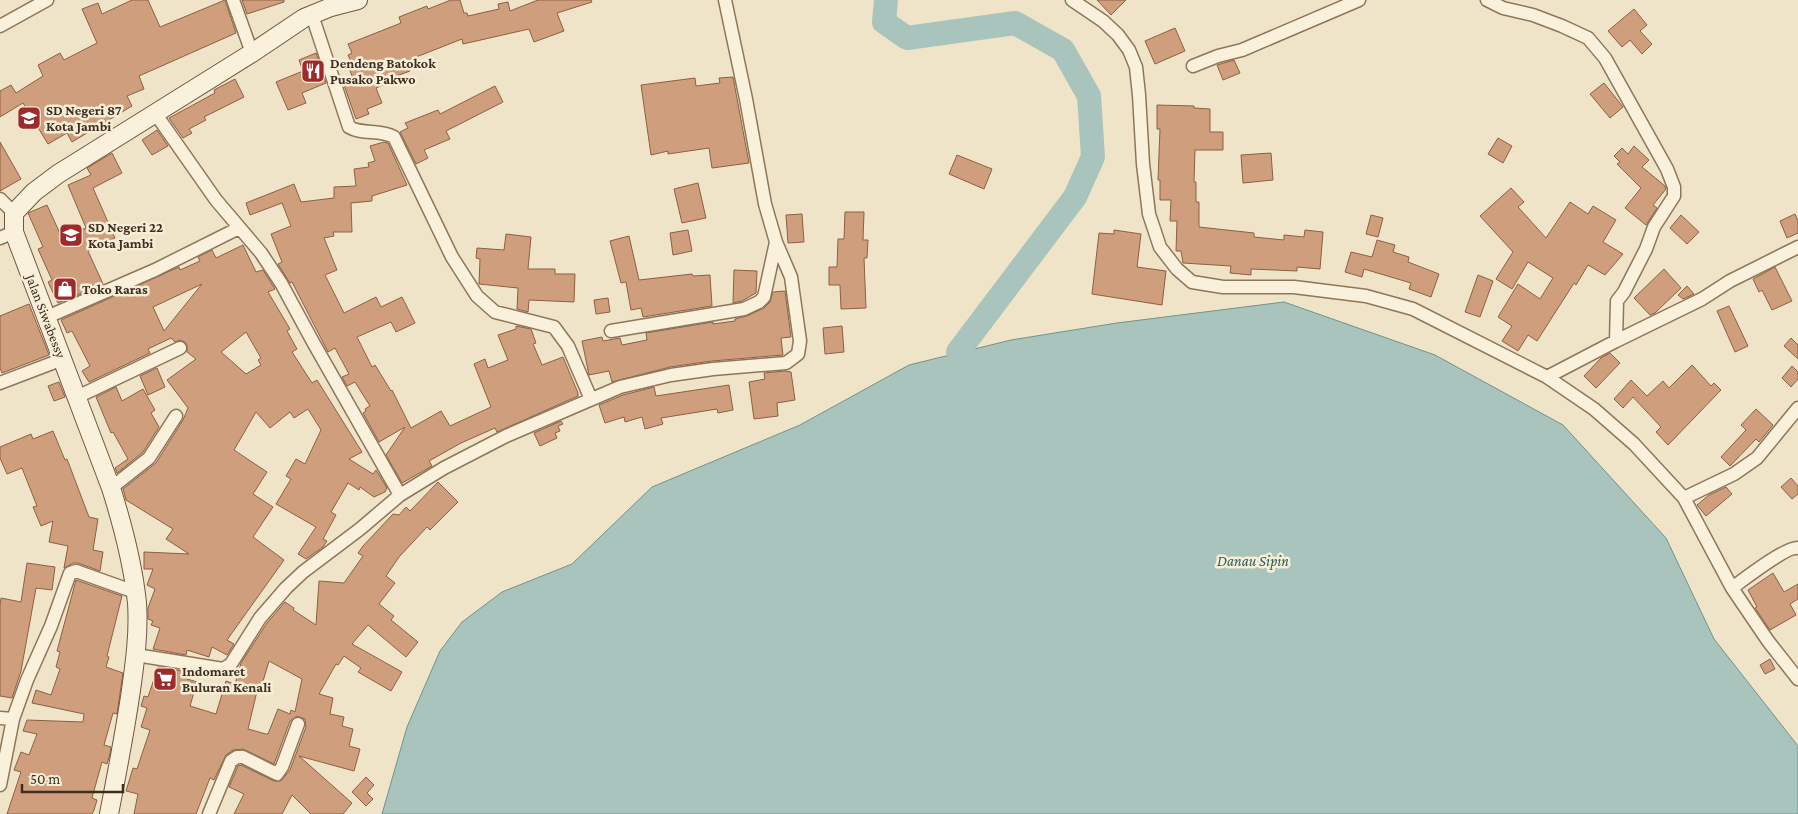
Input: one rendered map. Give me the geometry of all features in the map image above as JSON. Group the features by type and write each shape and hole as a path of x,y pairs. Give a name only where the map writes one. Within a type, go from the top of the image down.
{"main road":[{"path":"14,213 34,192 58,174 252,53 304,18 358,0"},
{"name":"Jalan Siwabessy","path":"14,213 7,235 47,317 112,488 129,554 137,604 136,655 126,730 109,814"}],"street":[{"path":"0,26 47,0"},
{"path":"232,0 252,53"},
{"path":"136,655 223,668 227,667 231,664 260,618 303,572 360,529 400,495 444,468 506,436 620,387 671,375 713,369 778,364 791,360 798,354 800,341 791,277 776,242 765,204 746,99 725,0"},
{"path":"1072,0 1103,20 1118,35 1129,50 1136,67 1143,164 1149,214 1160,247 1177,270 1192,282 1223,287 1294,287 1375,299 1413,309 1547,377 1594,409 1634,444 1684,498 1732,588 1768,642 1798,679"},
{"path":"1193,66 1218,56 1242,50 1359,0"},
{"path":"1488,0 1503,8 1532,15 1588,38 1605,58 1667,169 1674,186 1674,196 1654,227 1646,250 1624,292 1617,301 1616,340"},
{"path":"312,15 349,127 354,130 386,133 394,137 452,257 477,296 495,312 554,327 568,346 591,399"},
{"path":"155,113 216,200 261,253 281,283 400,495"},
{"path":"0,198 14,213"},
{"path":"47,317 155,270 239,228"},
{"path":"611,331 753,306 764,297 776,242"},
{"path":"1547,377 1616,340 1702,299 1730,281 1798,247"},
{"path":"77,397 180,348"},
{"path":"0,383 63,359"},
{"path":"1684,498 1734,474 1757,458 1798,408"},
{"path":"112,488 149,458 176,416"},
{"path":"1732,588 1781,554 1792,548 1798,548"},
{"path":"0,785 6,718 27,680 51,626 70,572 76,571 135,592"},
{"path":"209,814 231,761 243,757 277,774 282,767 298,724"}],"water":[{"name":"Danau Sipin","path":"1284,302 1435,355 1563,425 1666,538 1714,639 1798,746 1798,814 382,814 407,727 440,651 462,622 502,592 572,564 652,487 800,425 909,365 1011,340 1117,323"}],"building":[{"path":"132,0 148,0 160,27 225,0 236,33 139,76 144,89 127,96 132,106 72,142 67,133 48,144 23,103 0,117 0,91 11,85 16,93 43,76 38,65 60,53 64,60 97,43 82,9 98,3 102,14"},
{"path":"242,0 284,0 284,2 247,14"},
{"path":"451,0 460,0 464,13 467,13 468,16 499,9 498,4 508,2 510,11 538,0 591,0 592,2 557,13 564,31 534,42 529,29 463,44 462,39 406,61 410,71 391,78 393,81 376,88 382,103 367,109 369,114 356,119 344,85 354,81 347,63 351,62 348,55 352,53 348,44 401,23 399,17 427,6 428,9"},
{"path":"1097,0 1126,0 1111,15"},
{"path":"1634,9 1647,25 1640,31 1652,44 1642,54 1630,40 1622,47 1608,31"},
{"path":"1175,28 1185,51 1155,64 1145,41"},
{"path":"316,53 326,83 302,93 306,103 288,110 276,82 303,71 299,60"},
{"path":"1234,60 1240,73 1223,80 1217,65"},
{"path":"733,77 749,163 712,168 709,148 668,154 668,151 651,155 641,85 695,78 696,86 720,83 719,78"},
{"path":"235,79 244,97 204,117 206,120 189,129 192,133 183,138 169,118 215,93 214,90"},
{"path":"1604,83 1623,107 1610,118 1590,94"},
{"path":"495,86 503,102 446,131 450,139 424,150 428,158 416,164 400,132 408,128 405,123 438,110 440,114"},
{"path":"1157,105 1194,106 1194,108 1210,109 1210,132 1223,132 1223,150 1195,150 1194,182 1196,182 1196,202 1199,202 1199,227 1254,233 1254,237 1284,240 1284,235 1304,237 1305,230 1323,232 1320,269 1297,267 1297,271 1251,269 1251,275 1230,273 1231,266 1183,263 1181,251 1176,251 1177,221 1170,221 1171,200 1160,200 1160,180 1158,180 1160,129 1157,129"},
{"path":"157,130 168,146 152,155 142,140"},
{"path":"1498,138 1512,146 1503,163 1488,154"},
{"path":"0,142 21,179 0,191"},
{"path":"384,142 388,143 407,185 372,196 372,201 351,203 352,232 333,232 334,236 324,238 337,270 325,275 344,313 376,297 381,307 402,297 415,323 396,332 391,322 357,337 372,367 375,365 392,390 411,428 441,411 450,426 491,407 474,364 485,359 488,368 508,360 498,335 516,329 516,326 531,329 536,343 533,344 542,365 563,357 578,393 578,396 497,432 495,428 461,443 429,461 432,466 402,483 386,455 405,427 379,442 363,413 370,406 355,382 347,386 342,377 349,374 335,348 328,352 292,282 290,283 278,264 282,262 271,234 291,226 282,203 250,215 246,203 294,184 301,202 334,198 334,187 356,186 354,169 369,167 368,163 375,161 370,146"},
{"path":"1634,146 1649,160 1642,167 1665,186 1666,189 1653,205 1657,208 1646,225 1625,208 1641,188 1617,164 1620,162 1614,156 1622,148 1628,154"},
{"path":"112,153 122,173 93,188 115,238 88,251 103,284 58,303 48,282 52,280 38,249 43,247 28,213 47,205 62,238 86,228 68,185 91,175 87,168"},
{"path":"1271,153 1273,180 1243,183 1241,155"},
{"path":"957,155 992,169 984,189 949,174"},
{"path":"698,183 706,218 682,223 674,189"},
{"path":"1511,188 1524,202 1518,207 1546,238 1570,202 1588,214 1593,206 1616,220 1603,242 1623,254 1605,275 1588,265 1576,285 1574,283 1537,341 1528,335 1518,351 1502,341 1512,326 1498,317 1518,284 1540,299 1553,278 1528,262 1512,289 1496,279 1513,252 1480,216"},
{"path":"845,212 864,212 863,240 868,240 867,258 864,258 866,308 841,309 840,285 829,285 829,267 837,267 838,239 844,239"},
{"path":"802,214 804,242 788,243 786,215"},
{"path":"1795,214 1798,221 1798,233 1787,238 1780,221"},
{"path":"1371,215 1383,218 1378,237 1366,234"},
{"path":"1681,215 1699,232 1687,244 1670,228"},
{"path":"688,230 692,251 673,255 670,233"},
{"path":"1114,230 1141,234 1137,267 1166,271 1162,305 1092,294 1099,233 1114,234"},
{"path":"506,234 531,237 528,269 555,269 555,274 575,274 574,302 529,300 528,312 517,309 518,288 479,284 480,259 476,258 477,248 504,250"},
{"path":"629,236 639,280 692,274 693,276 710,275 712,306 643,317 641,308 631,310 626,282 621,283 610,241"},
{"path":"1377,240 1395,245 1393,252 1409,257 1408,262 1439,274 1431,297 1409,289 1411,283 1364,269 1362,277 1345,272 1351,252 1372,257"},
{"path":"243,245 256,272 263,270 275,289 268,292 290,329 287,331 297,349 292,352 312,383 317,380 362,452 349,459 373,474 376,470 387,488 385,492 374,497 360,487 359,490 348,483 331,512 336,515 323,539 327,541 323,547 306,559 298,554 316,527 276,504 291,479 286,476 296,459 305,464 321,430 308,409 294,418 290,412 270,428 256,412 234,450 267,472 253,494 273,507 253,537 284,560 227,640 234,644 227,655 212,647 209,657 187,650 186,655 153,649 160,628 151,625 153,621 148,619 148,608 155,589 147,585 153,569 144,569 144,552 189,554 166,539 173,529 126,500 123,489 156,463 183,420 188,408 167,380 196,359 187,352 185,342 180,340 175,342 171,338 148,349 150,353 89,382 82,371 90,366 72,331 67,333 61,320 179,267 180,270 200,261 198,257 212,250 216,258","holes":["202,284 164,331 153,307","246,332 261,358 258,360 261,365 246,374 221,352"]},
{"path":"1775,267 1792,301 1772,310 1762,290 1759,292 1753,279"},
{"path":"1664,269 1681,288 1655,313 1650,315 1634,298"},
{"path":"734,270 757,271 756,293 742,301 733,303"},
{"path":"1478,275 1493,281 1480,317 1465,312"},
{"path":"1687,286 1694,294 1683,299 1678,295"},
{"path":"785,291 791,337 781,338 783,355 712,361 670,367 612,382 609,371 589,375 582,341 602,337 603,341 620,338 622,345 647,340 646,333 713,322 713,324 735,321 735,319 764,308 770,302 773,292"},
{"path":"608,298 610,312 596,314 594,300"},
{"path":"29,304 49,355 2,373 0,368 0,316"},
{"path":"1729,306 1748,346 1735,352 1717,311"},
{"path":"842,326 844,352 825,354 823,328"},
{"path":"1791,338 1798,345 1798,359 1784,346"},
{"path":"1610,353 1620,363 1596,388 1584,376 1601,358"},
{"path":"1692,365 1711,386 1714,383 1721,390 1668,445 1656,432 1661,427 1633,397 1623,408 1614,399 1631,380 1647,396 1663,381 1669,388"},
{"path":"1792,366 1798,372 1798,379 1791,387 1782,378"},
{"path":"157,368 165,387 148,395 140,376"},
{"path":"791,372 795,400 777,403 778,416 754,419 749,382 765,379 764,373"},
{"path":"59,382 65,397 54,401 48,386"},
{"path":"729,385 733,410 718,413 717,409 661,418 663,424 645,429 642,417 625,422 624,417 605,423 599,405 623,395 654,387 656,396"},
{"path":"116,387 122,401 143,389 155,410 151,413 159,427 143,452 117,473 115,468 128,459 113,432 111,433 96,397"},
{"path":"1756,409 1773,425 1759,442 1756,439 1730,466 1721,457 1746,430 1741,425"},
{"path":"561,421 563,424 558,426 560,431 555,433 557,438 540,446 534,433"},
{"path":"53,431 65,460 67,459 89,517 98,519 93,550 103,552 100,571 78,563 73,563 64,568 68,546 49,542 53,521 41,526 33,507 37,506 22,468 7,474 0,458 0,447 31,434 33,439"},
{"path":"1791,478 1798,486 1798,494 1792,499 1781,487"},
{"path":"438,482 458,502 430,530 427,527 399,557 386,576 395,583 379,604 394,616 391,620 418,642 406,657 368,625 352,644 402,672 391,691 358,672 361,668 344,656 338,665 336,664 319,694 333,698 330,714 344,717 342,726 353,729 349,746 360,749 354,771 299,756 352,803 343,814 311,814 292,795 282,814 234,814 244,794 229,787 238,766 241,765 274,781 281,781 290,770 306,727 305,719 297,716 290,721 274,764 243,749 233,750 226,755 214,780 210,778 196,814 134,814 138,794 126,791 133,768 137,769 150,730 141,727 147,708 141,706 144,696 148,697 158,667 182,671 181,677 197,682 190,706 216,714 226,681 235,684 241,663 267,623 285,602 294,608 293,610 316,625 319,581 344,583 363,556 358,553 363,546 393,514 399,515 406,507 410,511","holes":["269,661 302,679 295,712 291,710 290,714 278,709 268,734 248,729 258,687 261,688"]},
{"path":"1726,487 1732,494 1706,516 1697,505 1709,495"},
{"path":"27,563 55,567 52,590 36,588 21,671 12,698 0,696 0,605 1,598 21,602"},
{"path":"1773,573 1784,592 1798,584 1798,599 1790,604 1796,615 1770,630 1755,608 1757,607 1748,590"},
{"path":"76,580 122,596 106,667 123,673 117,714 113,713 104,745 111,747 110,754 107,764 102,762 92,798 97,800 92,814 7,814 21,772 14,770 21,752 29,755 37,734 23,731 27,720 83,722 84,714 32,703 36,690 51,695 60,669 56,667 60,652 57,651"},
{"path":"1770,659 1775,669 1765,674 1760,665"},
{"path":"366,777 374,785 367,793 373,799 366,806 352,792"}],"waterway":[{"path":"886,0 884,22 907,38 1015,23 1063,50 1089,96 1093,157 1075,197 958,352"}],"place":[{"name":"Dendeng Batokok Pusako Pakwo","path":"313,71"},
{"name":"SD Negeri 87 Kota Jambi","path":"29,118"},
{"name":"SD Negeri 22 Kota Jambi","path":"71,235"},
{"name":"Toko Raras","path":"65,289"},
{"name":"Indomaret Buluran Kenali","path":"165,679"}]}
